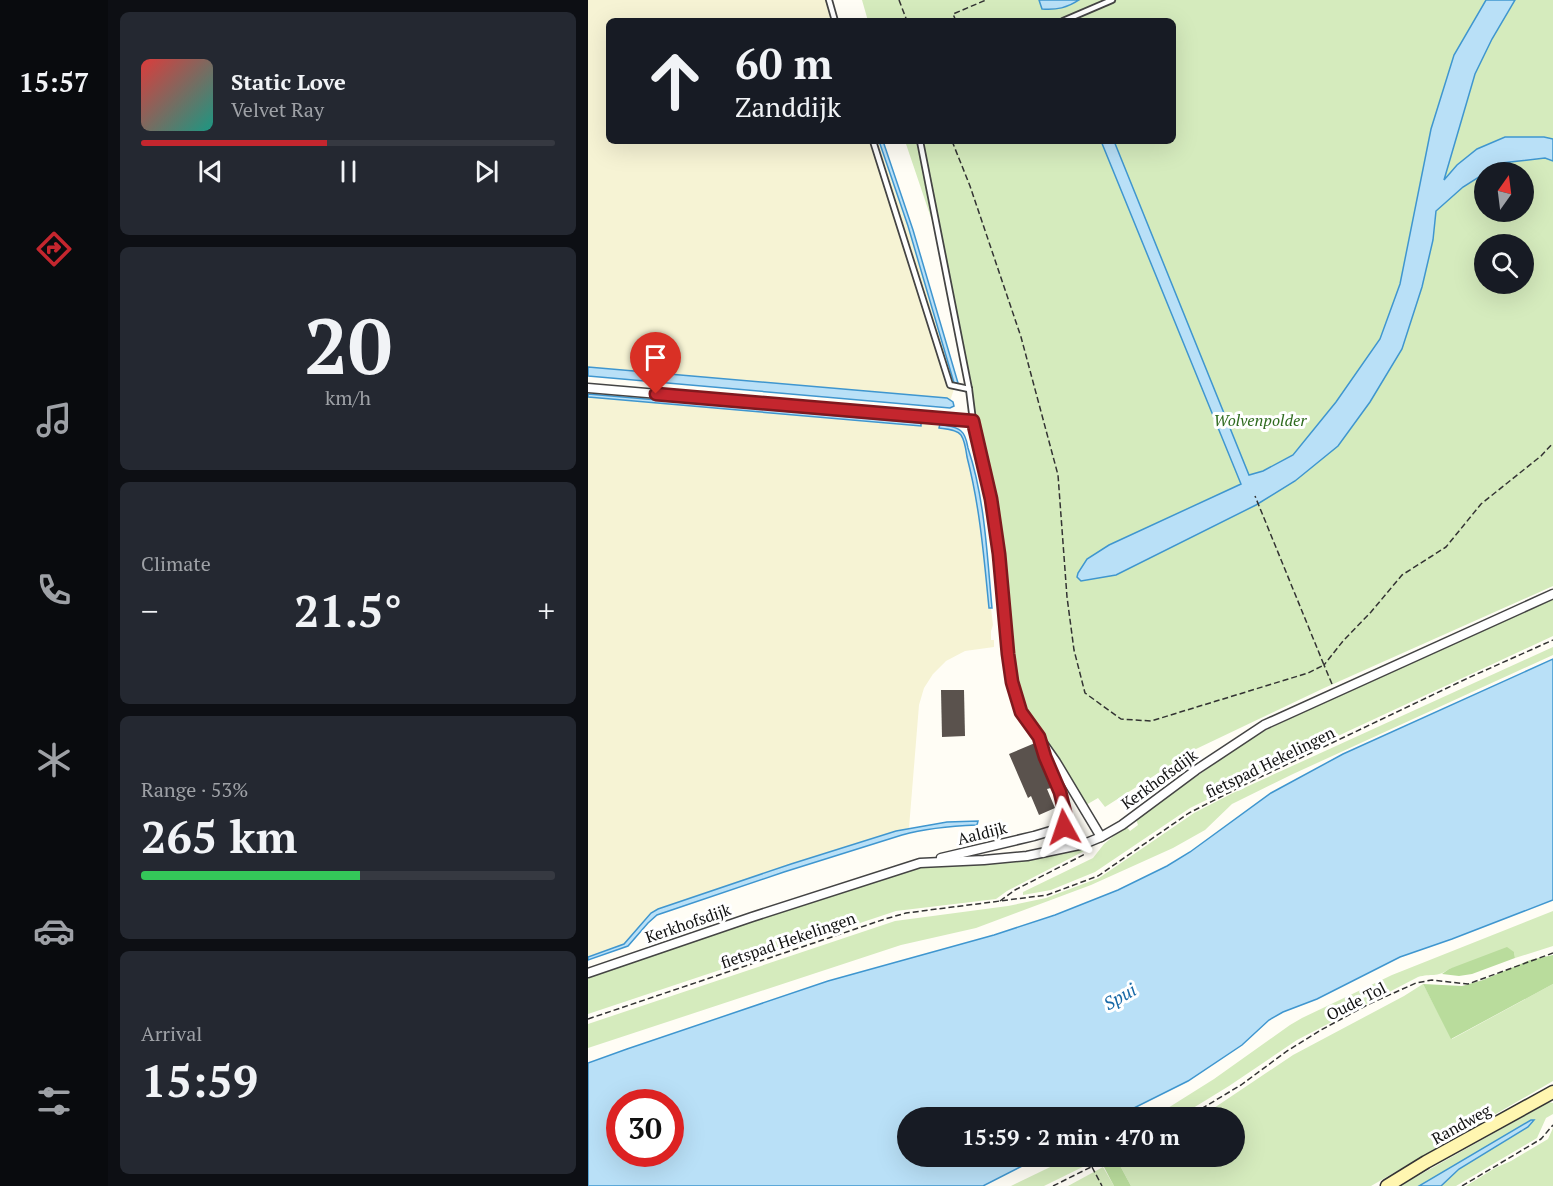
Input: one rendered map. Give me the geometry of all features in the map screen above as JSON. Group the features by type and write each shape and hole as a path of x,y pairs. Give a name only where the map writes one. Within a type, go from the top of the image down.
{"street":[{"path":"588,388 973,421 991,499 999,554 1008,654 1012,682 1021,712 1056,762 1101,837"},
{"name":"Kerkhofsdijk","path":"588,974 752,917 920,863 1027,856 1084,844 1122,825 1196,770 1264,725 1553,594"},
{"name":"Aaldijk","path":"920,863 1064,827 1066,817 1064,806 1039,737"},
{"name":"Randweg","path":"1387,1186 1553,1092"}],"lane":[{"path":"829,0 834,18"},
{"path":"1070,18 1112,0"},
{"path":"874,144 950,385 969,389"},
{"path":"921,144 969,389 973,421"}],"path":[{"path":"899,0 906,18"},
{"path":"955,18 953,14 986,0"},
{"path":"953,144 970,186 1021,337 1059,475 1067,597 1074,650 1085,693 1121,719 1151,721 1308,673 1324,665 1402,575 1446,547 1480,504 1541,456 1553,443"},
{"path":"1255,496 1335,692"},
{"name":"fietspad Hekelingen","path":"588,1019 906,913 1047,896 1098,876 1198,808 1447,688 1553,640"},
{"name":"fietspad Hekelingen","path":"999,902 1015,890 1093,850 1101,837"},
{"name":"Oude Tol","path":"1204,1107 1241,1085 1287,1051 1321,1030 1397,991 1416,983 1432,980 1468,984 1553,953"},
{"path":"1462,1186 1541,1139 1553,1125"},
{"path":"1053,1186 1092,1167 1102,1186"}],"shaded area":[{"path":"588,0 832,0 837,18 606,18 606,144 880,144 908,226 954,383 956,383 950,401 947,398 588,367"},
{"path":"588,397 921,426 921,424 955,430 962,436 974,483 993,625 991,640 994,640 994,647 965,651 946,661 933,674 924,688 919,705 909,828 791,864 658,909 651,913 624,944 588,957"}],"green space":[{"name":"Wolvenpolder","path":"862,0 1553,0 1553,586 1322,689 1196,749 1105,807 1098,798 1086,805 1026,713 1014,670 969,372 949,271 906,144 1176,144 1176,18 867,18"},
{"path":"1553,597 1553,636 1327,741 1190,808 1095,872 1051,890 1023,895 1023,892 1093,858 1104,844 1126,826 1130,831 1138,825 1136,819 1254,736"},
{"path":"1553,647 1553,655 1232,804 1205,830 1173,848 1091,885 976,928 901,945 588,1048 588,1024 895,921 1008,906 1046,898 1099,878 1194,813 1233,793"},
{"path":"1091,845 1092,847 996,899 896,911 588,1014 588,977 717,933 913,868"},
{"path":"1553,911 1553,946 1515,958 1514,952 1445,972 1418,977 1297,1040 1195,1107 1169,1107 1214,1079 1290,1025 1392,975"},
{"path":"1507,947 1514,952 1515,958 1472,974 1459,976 1442,974 1449,969"},
{"path":"1553,955 1553,984 1451,1039 1423,984 1462,986 1483,980 1530,960"},
{"path":"1423,984 1452,1039 1553,984 1553,1081 1371,1186 1131,1186 1121,1167 1245,1167 1245,1107 1215,1107 1293,1055"},
{"path":"1549,1102 1553,1103 1553,1114 1546,1118 1537,1138 1456,1186 1441,1186 1459,1169 1528,1127 1534,1120 1419,1186 1400,1186"},
{"path":"1553,1128 1553,1186 1466,1186 1548,1139"},
{"path":"1050,1167 1083,1167 1044,1186 1011,1186"},
{"path":"1103,1167 1114,1186 1068,1186"},
{"path":"1104,1167 1121,1167 1131,1186 1114,1186"}],"water":[{"path":"1039,0 1079,0 1066,7 1042,9"},
{"path":"1486,0 1515,0 1475,74 1444,180 1457,165 1477,149 1505,137 1553,139 1553,161 1545,158 1510,162 1474,162 1474,180 1436,211 1433,240 1422,287 1402,349 1370,402 1338,446 1295,481 1256,505 1116,575 1081,581 1077,577 1078,573 1087,559 1109,545 1241,484 1102,144 1115,144 1249,475 1263,471 1293,455 1336,402 1380,339 1400,284 1431,129 1454,55"},
{"path":"880,144 884,144 913,230 958,383 954,383 908,226"},
{"path":"588,367 947,398 953,402 954,406 950,408 588,376"},
{"path":"588,394 921,423 921,426 588,397"},
{"path":"940,424 954,427 963,433 974,467 982,507 992,608 989,608 978,514 964,443 959,433 939,428"},
{"name":"Spui","path":"1553,659 1553,900 1400,957 1317,999 1283,1012 1269,1020 1242,1045 1188,1081 1136,1107 897,1107 897,1167 1020,1167 983,1186 588,1186 588,1063 828,981 994,935 1055,915 1118,890 1167,866 1271,793 1343,754"},
{"path":"978,821 977,825 939,828 902,835 657,915 628,946 588,960 588,957 624,944 651,913 658,909 896,831 947,822"},
{"path":"1534,1120 1528,1127 1459,1169 1441,1186 1419,1186"}],"building":[{"path":"941,690 964,690 965,736 942,737"},
{"path":"1035,743 1051,788 1047,789 1055,808 1039,815 1031,796 1028,798 1009,754"}],"route":[{"path":"656,394 973,421 991,499 1012,682 1021,712 1039,737 1060,792 1066,817 1064,827"}]}
